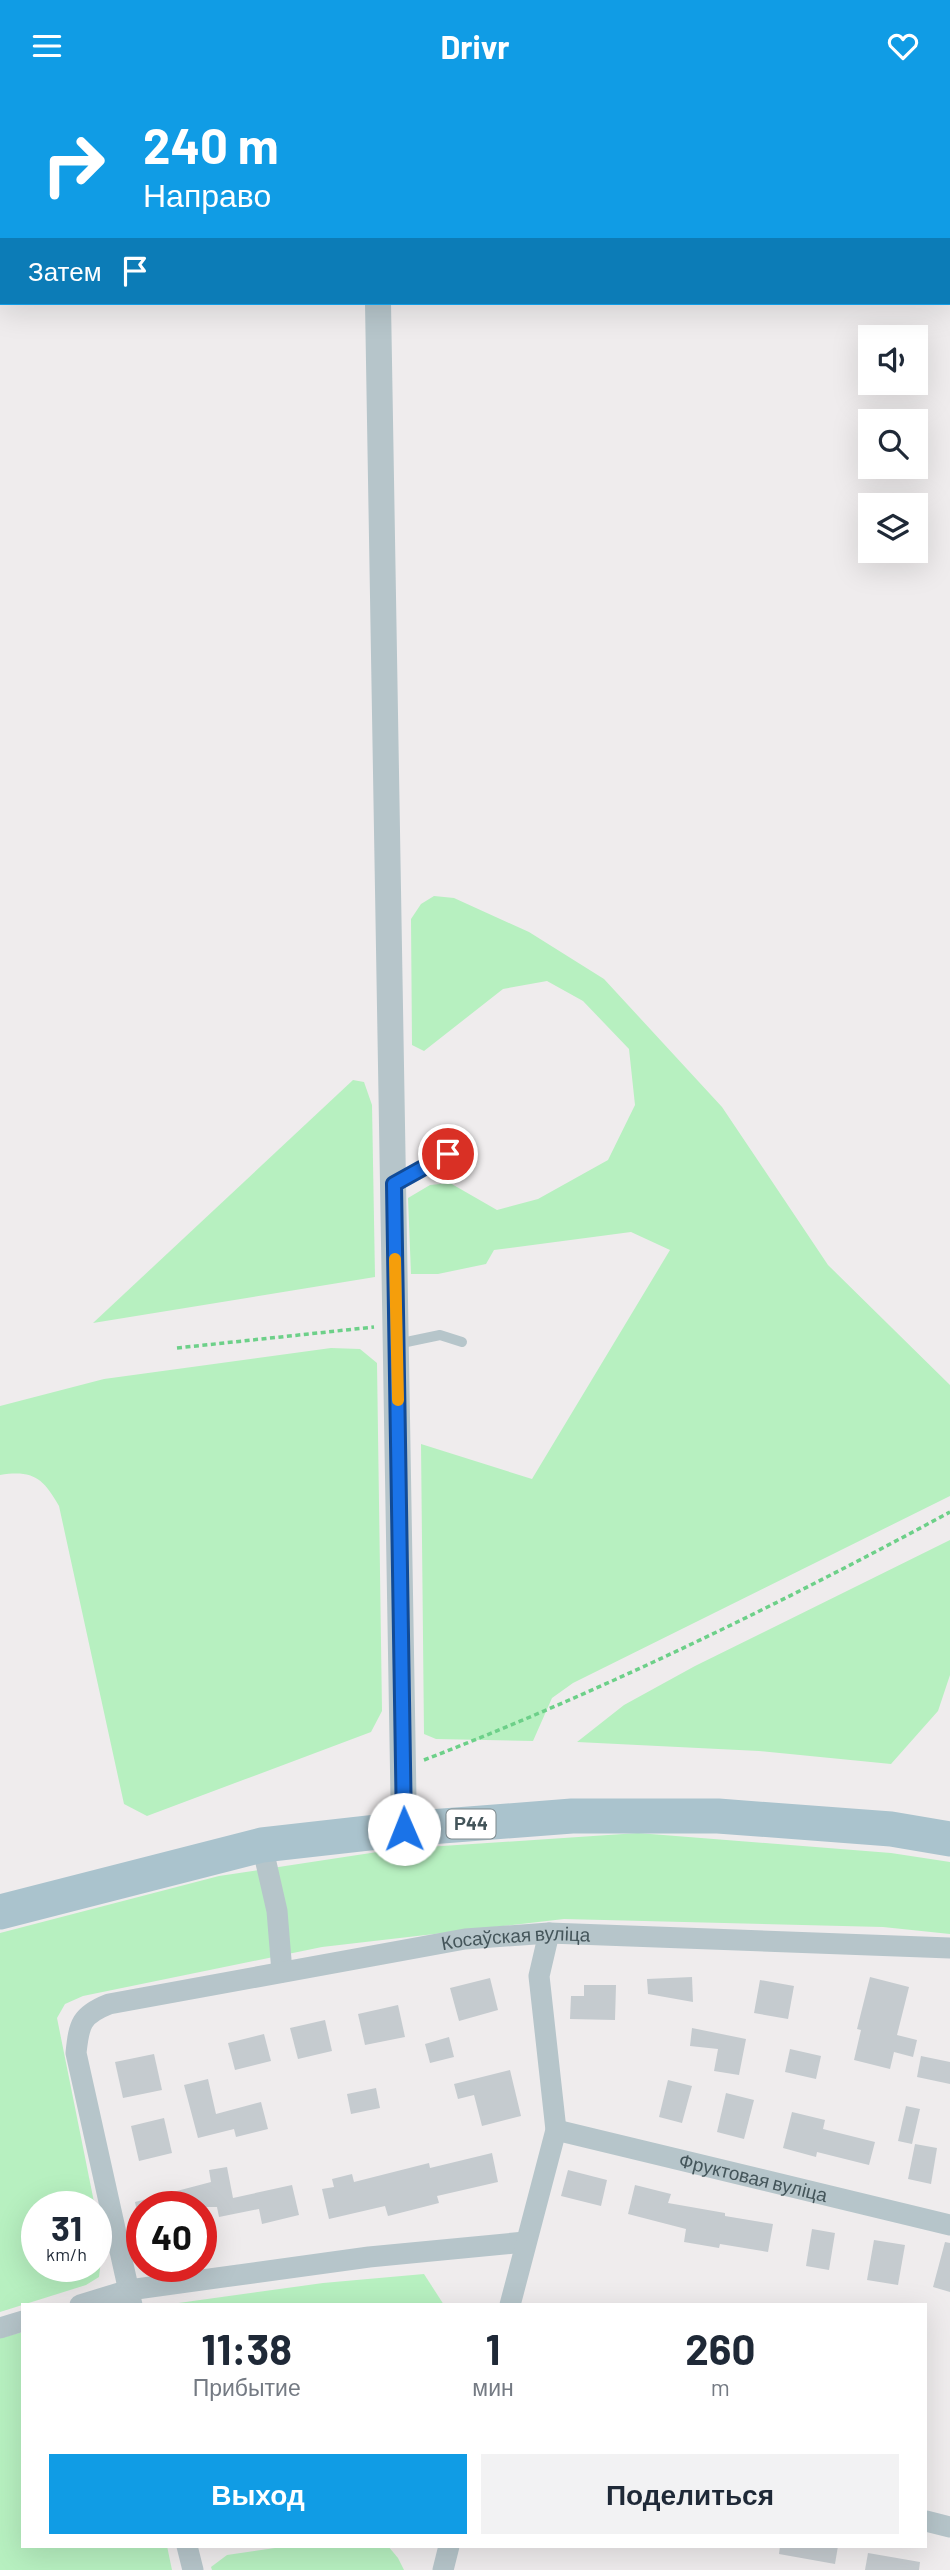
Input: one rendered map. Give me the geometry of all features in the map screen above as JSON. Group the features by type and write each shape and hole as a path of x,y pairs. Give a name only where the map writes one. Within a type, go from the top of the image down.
{"main road":[{"name":"Р44","path":"0,1912 262,1845 404,1829 572,1816 718,1816 891,1829 950,1839"}],"street":[{"path":"378,305 404,1829"},
{"path":"262,1845 277,1911 282,1972"},
{"path":"510,2303 556,2130 539,1976 549,1933"},
{"name":"Косаўская вуліца","path":"131,2298 76,2053 79,2028 89,2012 109,2004 465,1939 549,1933 950,1948"},
{"name":"Фруктовая вуліца","path":"556,2130 950,2225"},
{"path":"95,2303 369,2257 525,2242"},
{"path":"0,2328 21,2322"},
{"path":"927,2521 950,2527"},
{"path":"188,2548 193,2570"},
{"path":"443,2570 448,2548"}],"lane":[{"path":"394,1184 466,1145"},
{"path":"397,1334 440,1335 462,1342"}],"path":[{"path":"177,1348 397,1334"},
{"path":"403,1769 591,1691 825,1580 950,1512"}],"green space":[{"path":"434,896 454,898 529,932 604,979 722,1107 828,1265 950,1385 950,1496 573,1683 552,1698 533,1741 436,1739 424,1734 421,1444 532,1479 670,1250 631,1232 494,1250 486,1264 438,1274 411,1274 408,1198 430,1185 450,1183 497,1210 538,1199 608,1160 635,1105 629,1049 583,1001 547,981 503,989 424,1051 412,1045 411,919 421,904"},
{"path":"353,1080 364,1082 372,1105 375,1277 93,1323"},
{"path":"331,1348 360,1349 377,1363 382,1711 371,1732 147,1816 124,1804 59,1506 48,1489 36,1478 21,1474 0,1475 0,1406 104,1379"},
{"path":"950,1540 950,1675 938,1711 891,1764 759,1751 577,1742 624,1705 695,1666"},
{"path":"638,1833 891,1853 950,1862 950,1934 883,1927 564,1919 322,1947 83,1996 65,2004 57,2018 92,2191 21,2191 21,2282 91,2282 0,2312 0,1933 219,1876 397,1849"},
{"path":"424,2274 443,2303 178,2303 323,2283"},
{"path":"21,2333 21,2548 167,2548 172,2570 0,2570 0,2338"},
{"path":"275,2548 390,2548 404,2570 212,2570 211,2567 227,2555"}],"building":[{"path":"692,1977 693,2002 648,1994 647,1979"},
{"path":"870,1977 909,1987 897,2035 917,2040 913,2057 894,2052 890,2069 854,2060 861,2030 857,2029"},
{"path":"490,1978 498,2010 459,2021 450,1988"},
{"path":"760,1980 794,1986 788,2019 754,2013"},
{"path":"584,1985 616,1985 615,2020 570,2019 571,1996 584,1996"},
{"path":"398,2005 405,2037 365,2045 358,2014"},
{"path":"325,2020 332,2051 298,2059 290,2028"},
{"path":"692,2028 746,2039 739,2075 714,2071 718,2049 690,2046"},
{"path":"264,2034 271,2061 235,2070 228,2043"},
{"path":"449,2037 454,2057 430,2063 425,2044"},
{"path":"790,2049 821,2056 816,2079 785,2072"},
{"path":"154,2054 162,2090 123,2098 115,2062"},
{"path":"921,2056 950,2062 950,2084 917,2077"},
{"path":"510,2070 521,2116 482,2126 474,2095 458,2099 454,2084"},
{"path":"208,2079 216,2114 261,2102 268,2129 236,2137 234,2129 198,2138 184,2085"},
{"path":"668,2080 692,2086 682,2123 659,2117"},
{"path":"376,2088 380,2108 351,2114 347,2094"},
{"path":"726,2093 754,2100 744,2139 717,2132"},
{"path":"906,2106 920,2109 912,2144 898,2141"},
{"path":"792,2112 825,2120 823,2129 875,2142 869,2165 817,2152 816,2157 783,2148"},
{"path":"164,2118 172,2153 139,2161 131,2126"},
{"path":"915,2144 937,2148 931,2184 908,2179"},
{"path":"492,2153 498,2182 437,2196 439,2203 388,2216 385,2206 329,2219 322,2189 334,2187 332,2179 352,2174 354,2182 429,2163 430,2168"},
{"path":"227,2167 233,2198 292,2185 299,2215 262,2224 259,2209 219,2217 217,2191 177,2191 211,2182 209,2170"},
{"path":"568,2170 607,2180 601,2206 561,2196"},
{"path":"635,2185 671,2194 668,2203 773,2224 768,2252 720,2244 719,2248 684,2242 686,2229 628,2214"},
{"path":"812,2229 835,2233 829,2270 806,2266"},
{"path":"874,2240 905,2245 898,2285 867,2280"},
{"path":"945,2242 950,2243 950,2292 933,2287"},
{"path":"780,2548 838,2548 835,2564 779,2554"},
{"path":"868,2553 920,2562 919,2570 865,2570"}],"slow traffic":[{"path":"395,1259 398,1400"}],"route":[{"path":"404,1829 394,1184 448,1154"}]}
